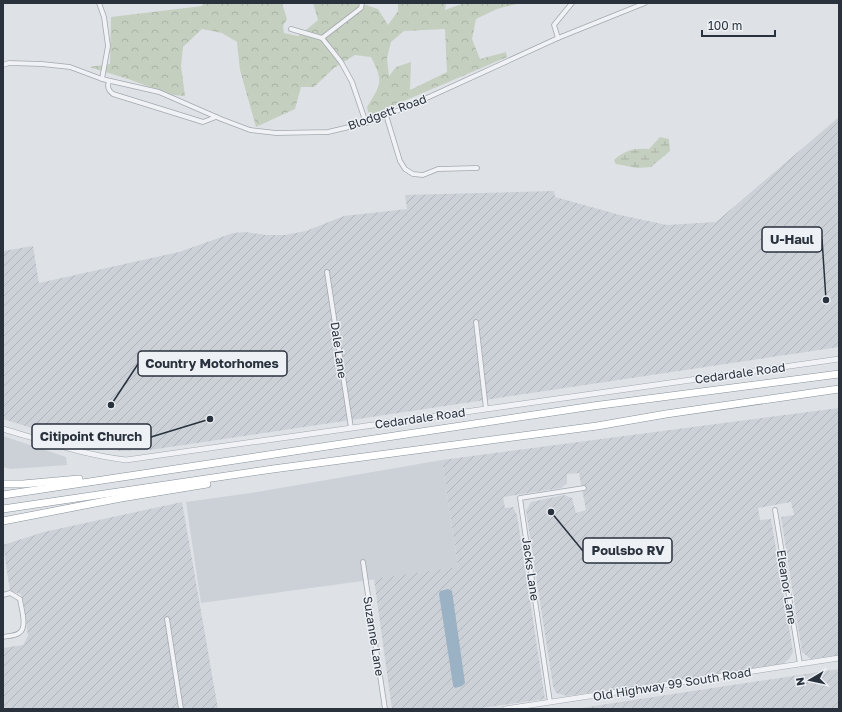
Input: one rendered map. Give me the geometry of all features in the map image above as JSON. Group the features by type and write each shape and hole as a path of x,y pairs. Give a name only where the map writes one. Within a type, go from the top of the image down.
{"highway":[{"path":"3,495 593,406 839,374"},
{"path":"3,509 273,469 597,426 666,414 839,389"},
{"path":"3,521 121,498 224,481 273,469"},
{"path":"3,484 42,483 137,474"}],"street":[{"path":"99,3 104,17 108,46 102,79"},
{"path":"322,38 361,8 362,3"},
{"path":"558,38 554,25 572,3"},
{"name":"Blodgett Road","path":"3,65 9,63 60,65 70,67 109,81 159,92 250,130 276,133 328,132 366,123 386,115 558,38 645,3"},
{"path":"291,29 322,38 341,62 352,82 366,123"},
{"path":"109,81 109,90 113,94 203,122 216,117"},
{"path":"386,115 400,161 409,172 423,175 438,169 477,168"},
{"name":"Dale Lane","path":"328,272 351,428"},
{"path":"476,322 486,409"},
{"name":"Cedardale Road","path":"3,429 74,451 126,460 839,359"},
{"name":"Jacks Lane","path":"550,702 520,498 584,488"},
{"name":"Eleanor Lane","path":"775,510 800,664"},
{"name":"Suzanne Lane","path":"363,562 385,709"},
{"path":"3,594 10,593 20,599 24,624 20,633 3,637"},
{"path":"167,619 182,709"},
{"name":"Old Highway 99 South Road","path":"505,709 839,658"}],"shaded area":[{"path":"839,117 839,347 150,450 120,451 87,445 3,419 3,251 33,246 39,283 179,252 233,233 245,232 266,235 285,235 306,231 344,216 407,209 405,195 554,191 555,197 620,215 667,225 716,222"},
{"path":"839,408 839,655 811,659 802,652 781,517 794,515 791,502 758,508 760,520 771,519 793,652 789,659 783,664 567,696 556,693 553,686 526,511 531,502 564,495 572,498 576,513 586,510 579,473 567,474 567,483 561,488 503,497 505,508 513,507 517,515 545,699 474,709 392,709 374,579 458,567 442,460"},
{"path":"3,436 66,457 67,465 11,469 3,467"},
{"path":"442,460 458,568 201,603 186,502 257,492"},
{"path":"182,502 218,709 3,709 3,648 23,645 28,636 21,594 10,591 3,545 44,532"},
{"path":"839,669 839,709 575,709 614,703"}],"green space":[{"path":"204,3 282,3 287,19 283,26 284,33 298,36 318,20 313,3 360,3 378,9 388,25 398,11 398,3 446,3 445,10 464,3 520,3 497,9 476,19 472,39 480,59 506,52 507,57 369,116 367,107 378,88 379,83 378,72 371,57 355,55 334,68 314,87 301,87 295,109 256,127 240,70 237,42 222,33 202,29 183,47 181,66 185,96 172,95 89,67 110,64 111,17 202,6","holes":["445,29 447,72 410,90 411,62 396,67 389,76 387,58 391,42 404,31"]},
{"path":"660,137 669,139 670,151 651,167 637,168 616,164 614,160 622,154 634,149 649,149"}],"water":[{"path":"448,589 452,591 465,683 462,686 455,688 453,685 439,594 440,591"}],"place":[{"name":"U-Haul","path":"826,300"},
{"name":"Country Motorhomes","path":"111,405"},
{"name":"Citipoint Church","path":"210,419"},
{"name":"Poulsbo RV","path":"551,512"}]}
